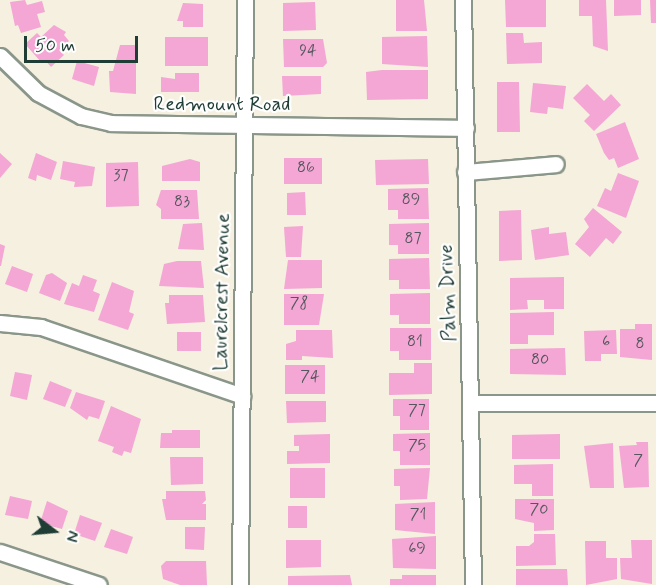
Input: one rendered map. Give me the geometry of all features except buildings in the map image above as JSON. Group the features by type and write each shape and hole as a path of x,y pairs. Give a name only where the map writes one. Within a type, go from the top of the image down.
{"street":[{"name":"Laurelcrest Avenue","path":"240,585 246,124 245,0"},
{"name":"Palm Drive","path":"463,0 473,585"},
{"name":"Redmount Road","path":"0,56 38,93 81,116 141,125 246,124 466,128"},
{"path":"465,172 556,164"},
{"path":"0,323 41,327 242,396"},
{"path":"471,403 656,403"},
{"path":"0,552 99,585"}]}
